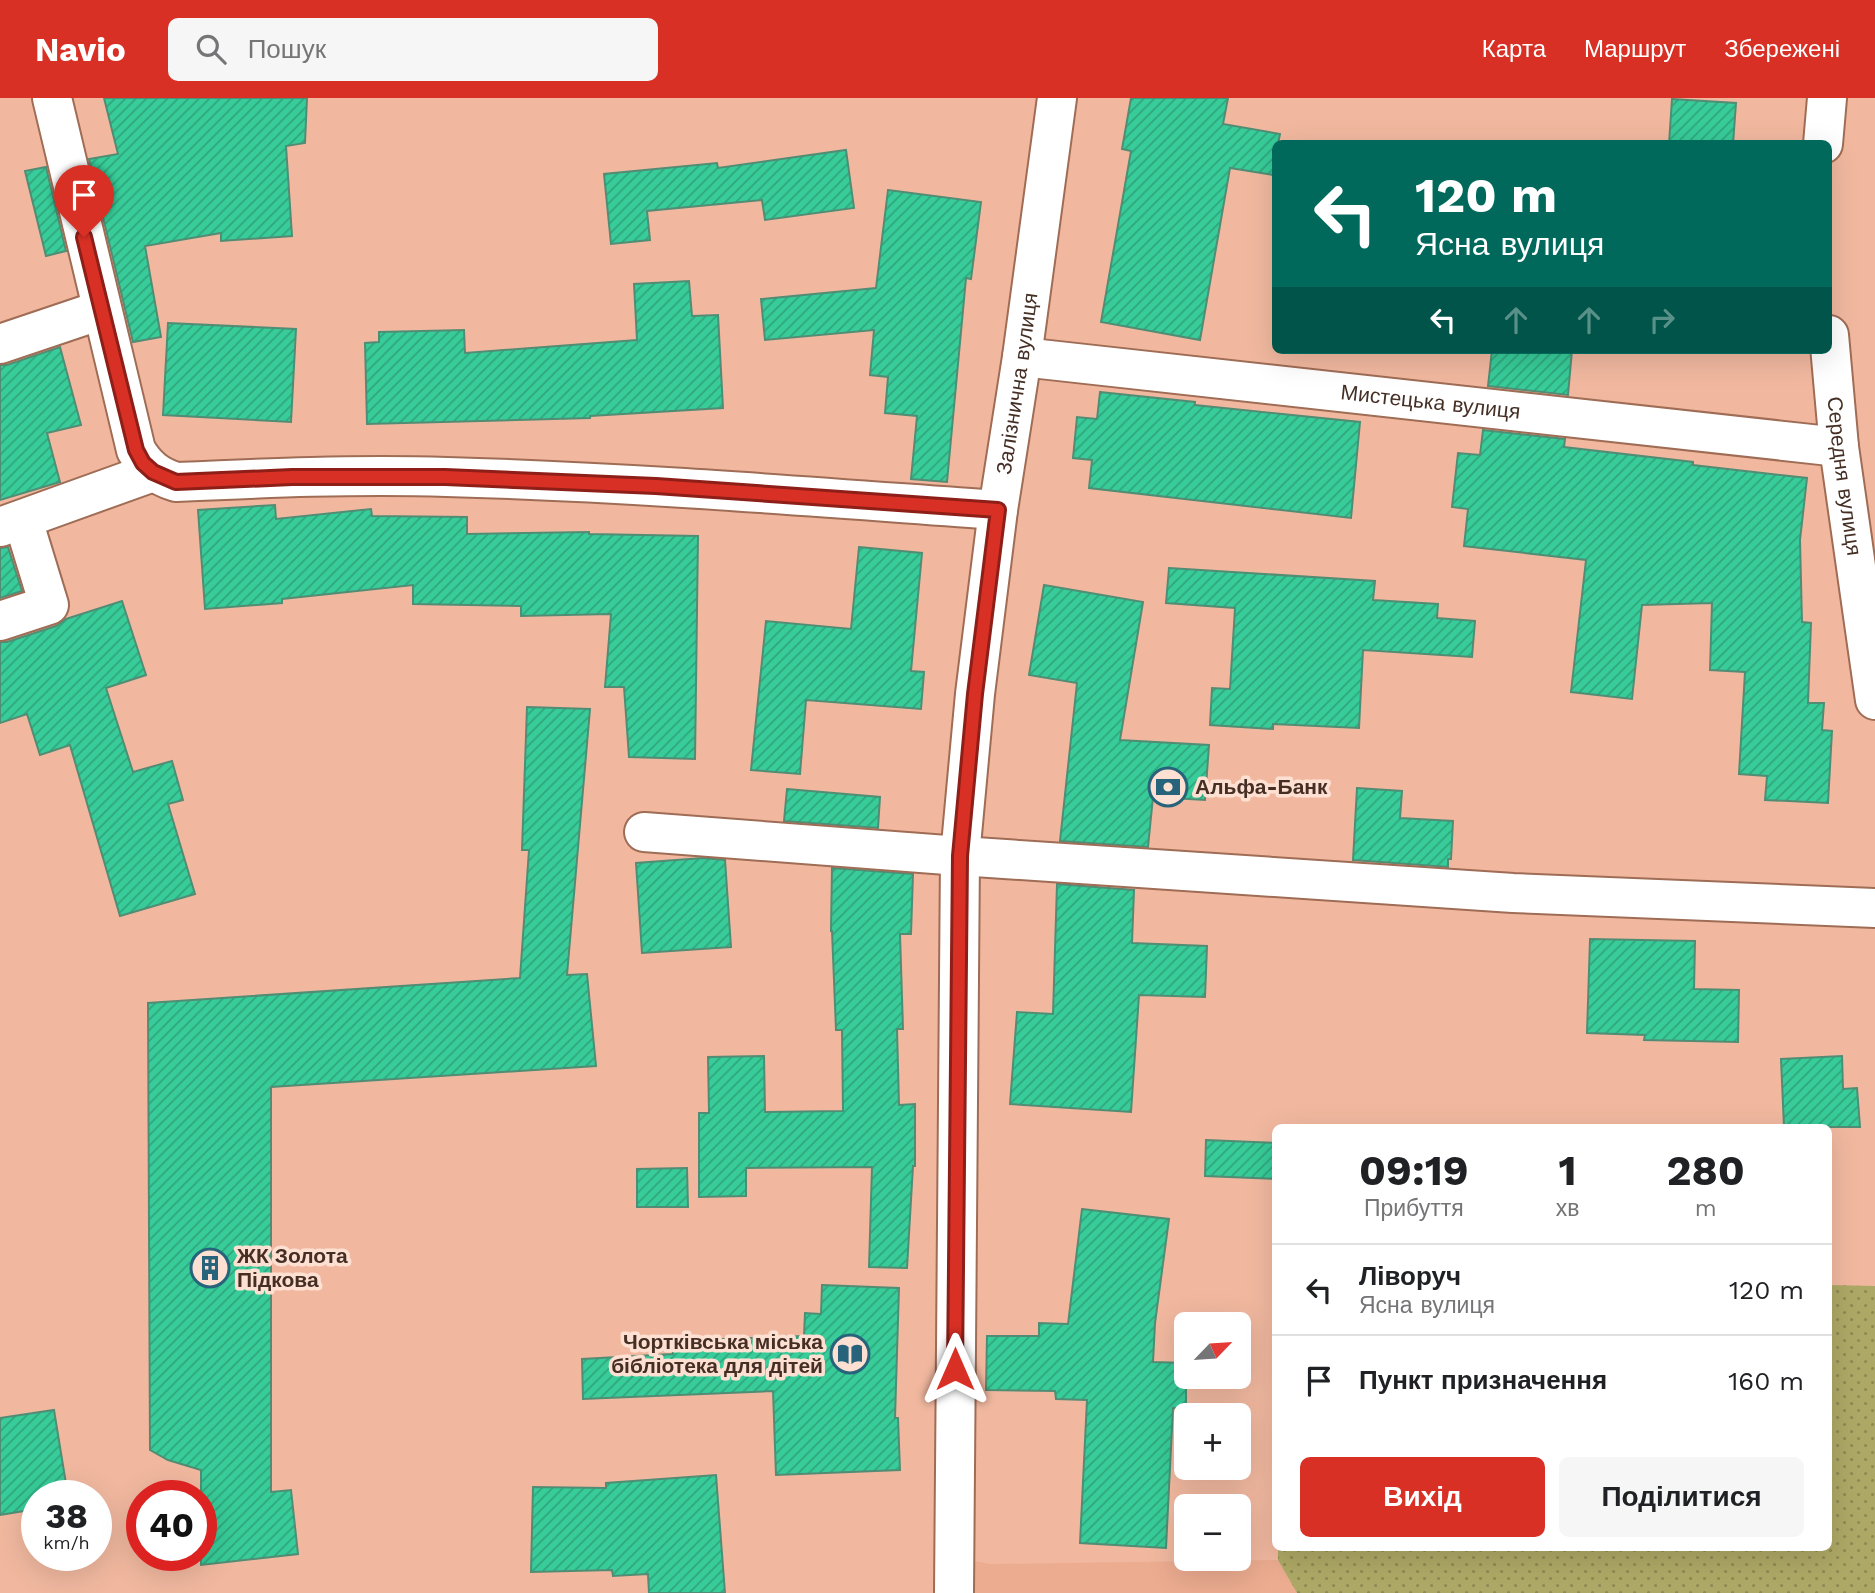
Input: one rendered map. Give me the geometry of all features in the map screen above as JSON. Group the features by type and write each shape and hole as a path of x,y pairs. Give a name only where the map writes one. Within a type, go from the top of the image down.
{"street":[{"path":"52,98 136,450 143,463 153,472 176,482 292,477 445,477 656,486 998,510"},
{"name":"Залізнична вулиця","path":"954,1593 960,856 975,694 998,510 1023,358 1056,98"},
{"path":"1823,140 1827,98"},
{"path":"0,344 101,310"},
{"name":"Середня вулиця","path":"1831,354 1839,447 1875,700"},
{"name":"Мистецька вулиця","path":"1023,358 1839,447"},
{"path":"0,621 49,606 11,523 153,472"},
{"path":"644,832 1513,893 1875,908"}],"shaded area":[{"path":"1832,1285 1875,1286 1875,1593 1297,1593 1278,1560 1278,1551 1832,1551"},
{"path":"1251,1560 1278,1560 1297,1593 974,1593 974,1561 990,1564 1174,1561 1174,1571 1251,1571"}],"building":[{"path":"104,98 307,98 305,143 286,146 292,236 221,241 221,233 145,246 161,337 133,342 89,159 118,154"},
{"path":"1131,98 1228,98 1223,124 1280,134 1279,140 1272,140 1272,175 1230,168 1200,340 1101,322 1131,151 1122,149"},
{"path":"1672,99 1736,103 1733,140 1669,140"},
{"path":"846,150 854,208 765,220 762,200 647,211 650,240 611,244 604,174 717,163 718,168"},
{"path":"46,167 66,251 46,256 25,171"},
{"path":"888,190 981,202 971,279 966,278 947,482 911,479 917,416 885,413 888,377 870,375 874,330 765,340 761,299 876,288"},
{"path":"689,281 692,316 718,315 723,408 590,418 367,424 365,343 379,342 379,332 464,330 465,353 637,340 634,284"},
{"path":"168,323 296,329 291,422 163,415"},
{"path":"60,347 81,425 47,433 60,482 0,500 0,365"},
{"path":"1492,354 1572,354 1568,395 1488,386"},
{"path":"1100,392 1360,422 1351,518 1089,488 1092,460 1073,458 1077,417 1097,419"},
{"path":"1483,430 1565,439 1564,447 1807,478 1800,540 1802,622 1811,623 1808,703 1824,703 1822,730 1832,731 1828,803 1765,800 1767,776 1739,774 1745,672 1710,670 1712,603 1642,605 1632,699 1571,692 1586,560 1464,546 1468,509 1452,507 1458,453 1480,455"},
{"path":"275,505 276,519 371,509 372,516 467,517 467,534 589,532 698,536 695,759 629,757 624,687 605,687 611,614 521,616 521,606 413,604 413,585 282,599 282,603 205,609 198,510"},
{"path":"8,547 22,591 0,598 0,548"},
{"path":"859,547 922,553 911,671 924,672 921,709 806,700 800,774 751,770 766,621 851,629"},
{"path":"1169,568 1375,581 1373,600 1438,604 1437,618 1475,621 1472,657 1363,650 1359,728 1273,724 1273,729 1210,725 1212,688 1230,689 1235,608 1166,603"},
{"path":"1044,585 1143,602 1120,740 1209,745 1205,800 1153,797 1148,847 1060,841 1077,683 1029,675"},
{"path":"122,601 146,675 106,688 133,772 172,761 183,800 168,804 195,894 120,916 70,745 40,755 27,714 0,723 0,642 56,626 66,619"},
{"name":"ЖК Золота Підкова","path":"527,707 590,709 567,975 587,974 596,1066 271,1087 271,1492 291,1490 298,1554 217,1563 217,1480 201,1480 201,1470 168,1460 150,1450 148,1003 520,978 529,850 522,850"},
{"path":"1357,788 1402,791 1400,818 1453,821 1451,859 1448,859 1448,867 1353,860"},
{"path":"787,789 880,797 878,828 784,821"},
{"path":"703,858 725,860 731,947 642,953 636,863"},
{"path":"832,868 913,874 911,934 900,934 903,1029 897,1029 899,1105 915,1104 915,1166 907,1268 869,1267 872,1167 746,1168 746,1196 699,1197 699,1113 709,1113 708,1057 764,1056 765,1112 843,1111 842,1030 836,1030 831,931"},
{"path":"1057,884 1134,890 1132,943 1207,946 1205,997 1139,995 1131,1112 1010,1104 1017,1012 1053,1014"},
{"path":"1590,939 1695,941 1694,989 1739,990 1738,1042 1644,1040 1645,1035 1587,1033"},
{"path":"1842,1056 1843,1089 1857,1088 1860,1127 1784,1124 1781,1059"},
{"path":"1206,1140 1272,1143 1272,1179 1205,1176"},
{"path":"687,1168 688,1207 637,1207 637,1169"},
{"path":"1082,1209 1169,1219 1155,1323 1153,1362 1174,1363 1174,1390 1186,1390 1186,1403 1174,1403 1173,1408 1166,1548 1080,1543 1087,1400 1056,1399 1055,1391 986,1390 987,1336 1039,1336 1039,1323 1068,1324"},
{"path":"822,1285 899,1288 895,1418 898,1418 900,1470 776,1475 773,1391 583,1399 582,1359 673,1354 672,1341 804,1336 805,1313 821,1314"},
{"path":"54,1410 65,1480 21,1480 21,1512 0,1515 0,1418"},
{"path":"716,1475 725,1593 649,1593 648,1574 613,1576 612,1570 531,1572 533,1487 606,1488 606,1483"}],"place":[{"name":"Альфа-Банк","path":"1168,787"},
{"name":"ЖК Золота Підкова","path":"210,1268"},
{"name":"Чортківська міська бібліотека для дітей","path":"850,1354"}],"route":[{"path":"84,237 136,450 143,463 153,472 176,482 292,477 445,477 656,486 998,510 975,694 960,856 955,1369"}]}
